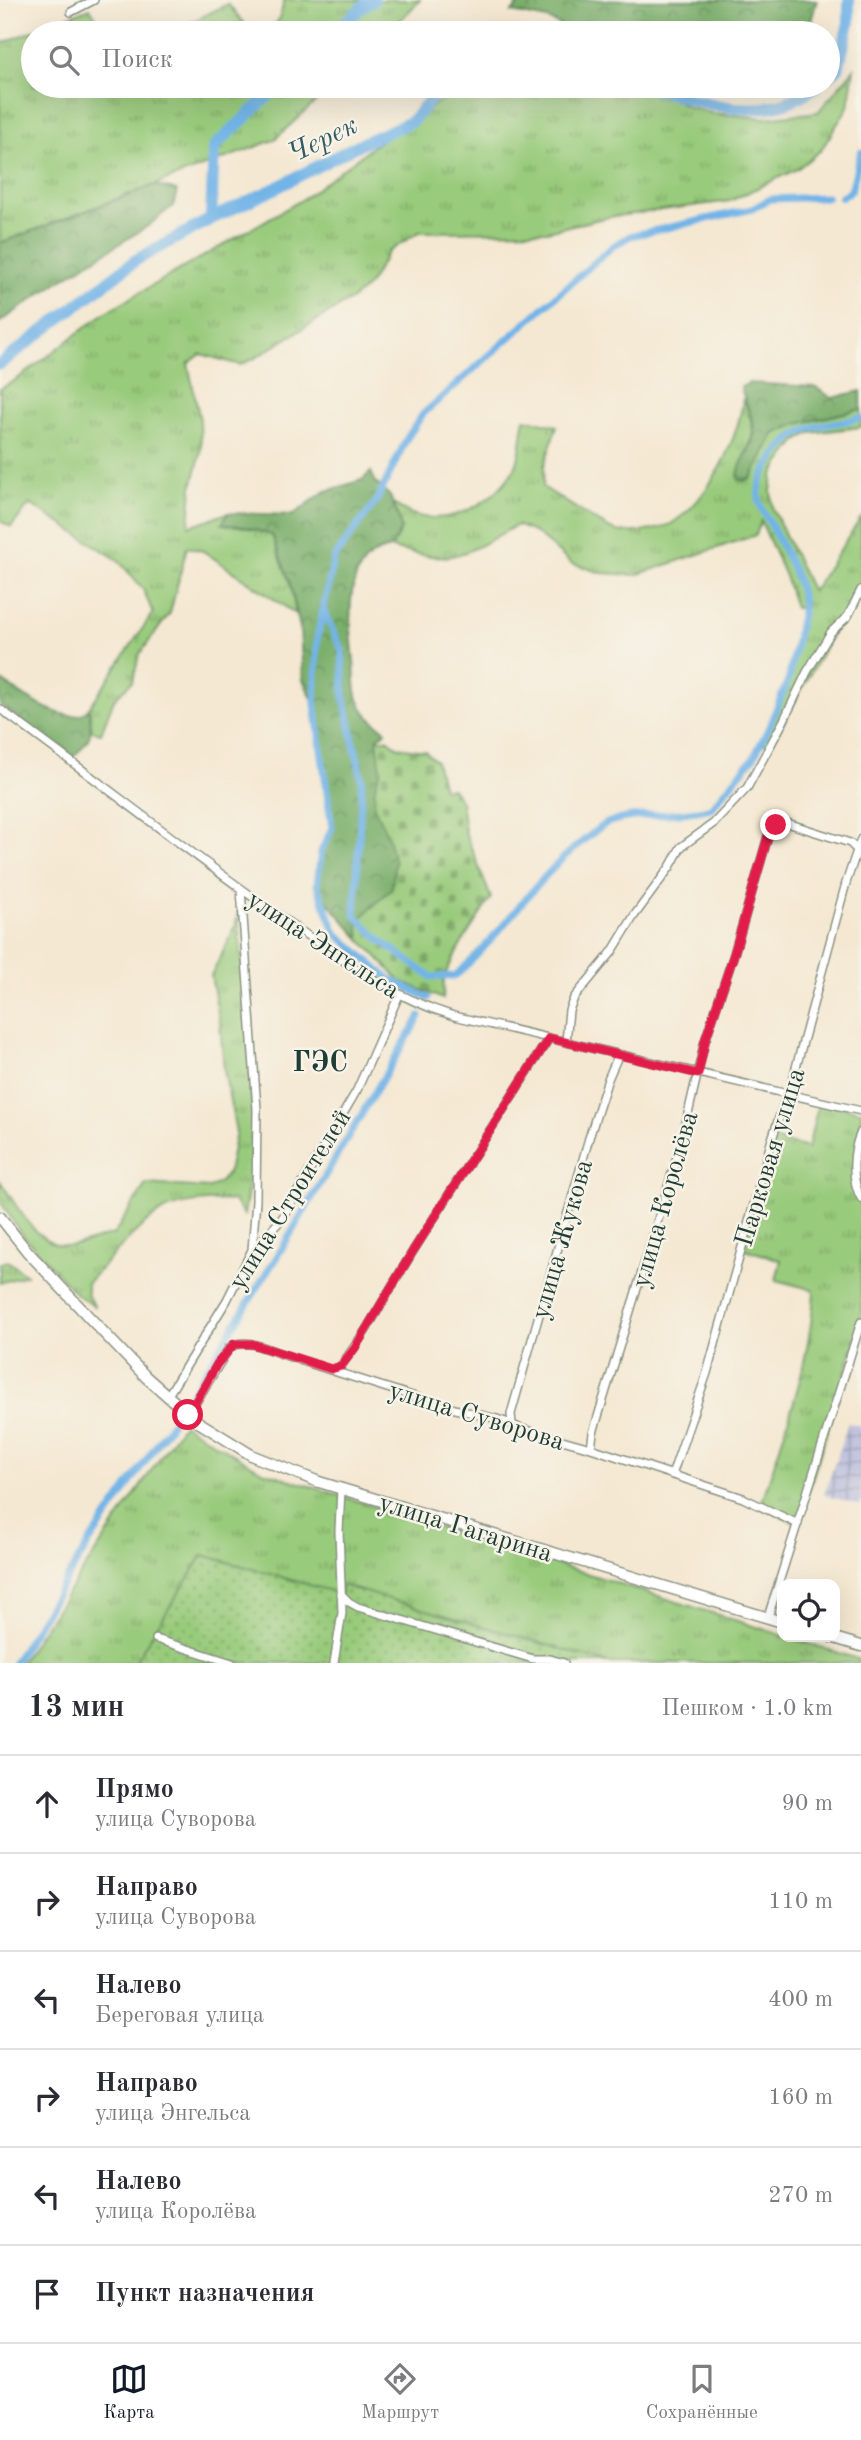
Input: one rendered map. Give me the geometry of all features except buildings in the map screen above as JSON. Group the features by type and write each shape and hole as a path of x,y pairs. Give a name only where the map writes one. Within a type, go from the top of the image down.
{"street":[{"path":"71,12 93,0"},
{"path":"566,1042 569,1010 574,998 612,951 681,847 714,823 747,788 807,672 831,632 848,616 861,590"},
{"name":"улица Энгельса","path":"0,709 241,890 346,964 399,995 454,1016 861,1111"},
{"name":"улица Королёва","path":"591,1448 596,1423 681,1144 705,1041 772,829 784,822 850,844"},
{"path":"857,850 850,844 861,839"},
{"name":"Парковая улица","path":"672,1475 707,1373 732,1279 787,1094 792,1086 861,839"},
{"path":"241,890 257,1109 256,1201 251,1251"},
{"name":"улица Строителей","path":"167,1397 227,1300 251,1251 281,1220 357,1090 399,995"},
{"path":"341,1370 413,1251 549,1038"},
{"name":"улица Жукова","path":"512,1424 511,1414 579,1172 608,1079 618,1056"},
{"path":"861,1132 854,1183 861,1198"},
{"name":"улица Гагарина","path":"0,1217 44,1270 167,1397 209,1431 261,1460 341,1489 777,1620"},
{"path":"768,1617 861,1322"},
{"name":"улица Суворова","path":"188,1415 217,1364 234,1344 252,1344 591,1448 743,1498 798,1524"},
{"path":"334,1663 339,1638 341,1594 341,1489"},
{"path":"341,1594 358,1606 533,1659 550,1659 564,1663"},
{"path":"156,1639 232,1663"},
{"path":"840,1640 861,1646"}],"shaded area":[{"path":"848,1423 861,1426 861,1505 824,1495"}],"green space":[{"path":"284,0 420,0 400,21 278,21"},
{"path":"522,0 817,0 811,21 551,21 512,12"},
{"path":"228,4 242,21 193,21"},
{"path":"90,8 98,21 58,21"},
{"path":"21,36 21,98 320,98 274,140 0,243 0,44"},
{"path":"854,69 848,107 821,150 797,169 730,201 609,217 547,231 419,232 388,252 368,286 352,299 253,359 240,365 201,354 188,364 200,420 201,451 192,487 189,526 228,513 223,524 246,527 272,535 290,583 296,614 203,551 187,547 170,613 139,655 133,681 114,699 101,733 92,731 89,708 153,613 143,589 118,560 30,504 11,527 0,521 0,389 16,380 106,312 303,199 372,147 445,98 673,98 686,106 712,113 764,118 818,112 830,98 840,98 840,86"},
{"path":"155,185 177,191 173,206 148,226 0,322 0,243"},
{"path":"749,383 815,387 832,398 861,391 861,409 797,424 774,434 751,478 743,481 738,478 739,471 754,436 752,419 741,387"},
{"path":"743,398 753,432 745,454 751,478 774,434 797,424 861,409 861,427 810,433 796,442 773,475 773,509 812,592 861,518 861,590 852,610 836,627 771,745 761,743 789,678 803,608 795,608 785,576 761,521 756,535 636,575 601,573 571,563 536,533 517,525 476,548 451,556 429,556 391,548 401,529 393,504 418,516 447,517 474,507 497,490 517,463 525,419 557,426 544,466 543,487 616,531 661,528 687,512 710,483 729,449"},
{"path":"371,472 376,483 390,496 401,529 391,548 375,554 363,564 356,578 352,594 351,629 358,699 370,717 386,731 377,739 381,770 375,786 374,807 387,834 395,862 392,888 358,921 360,939 322,896 317,885 321,852 332,828 315,704 303,680 300,628 290,583 272,535 246,527 222,524 228,513 293,515 324,492 362,480"},
{"path":"0,680 58,713 81,714 89,708 91,730 84,745 73,757 0,705"},
{"path":"377,739 387,739 398,747 425,751 436,761 443,789 452,788 461,801 465,832 491,898 444,976 443,999 400,981 360,939 358,921 392,888 395,862 387,834 374,807 375,786 381,770"},
{"path":"238,912 252,1103 252,1141 244,1215 234,1201 226,1200 188,1203 163,1211 132,1235 87,1283 87,1295 95,1307 76,1294 20,1232 0,1201 0,1181 40,1235 63,1246 114,1234 146,1184 210,1188 221,1181 228,1173 236,1132 211,976 235,928"},
{"path":"819,1102 861,1111 861,1132 855,1165 861,1198 861,1322 798,1524 761,1505 802,1372 814,1290 776,1280 781,1260 741,1248 772,1139 808,1148"},
{"path":"8,1261 26,1275 0,1283 0,1263"},
{"path":"183,1424 262,1471 777,1633 777,1642 804,1642 861,1660 861,1663 20,1663"},
{"path":"203,1555 341,1594 341,1585 609,1663 134,1663"}],"waterway":[{"name":"Черек","path":"347,21 374,0"},
{"name":"Черек","path":"840,60 849,23 849,0"},
{"name":"Черек","path":"0,364 136,260 211,219 214,147 266,98"},
{"name":"Черек","path":"211,219 412,121 432,98"},
{"name":"Черек","path":"688,98 710,104 754,108 775,106 798,98"},
{"path":"841,197 851,191 861,152"},
{"path":"428,998 389,979 336,933 317,885 321,852 332,828 315,704 317,639 334,558 377,500 407,438 423,414 613,246 630,236 752,209 770,199 827,197"},
{"path":"323,610 342,650 344,697 362,780 355,915 380,940 431,977 455,976 488,943 549,872 600,827 616,820 711,808 754,757 789,678 803,607 795,575 760,505 761,480 780,450 799,433 861,418"},
{"path":"185,1404 281,1250 420,1016"},
{"path":"14,1663 89,1543 177,1415"}],"district":[{"name":"ГЭС","path":"320,1061"}],"route":[{"path":"188,1415 217,1364 234,1344 252,1344 331,1369 341,1366 355,1348 413,1251 549,1038 698,1074 705,1041 734,954 769,833 776,825"}]}
